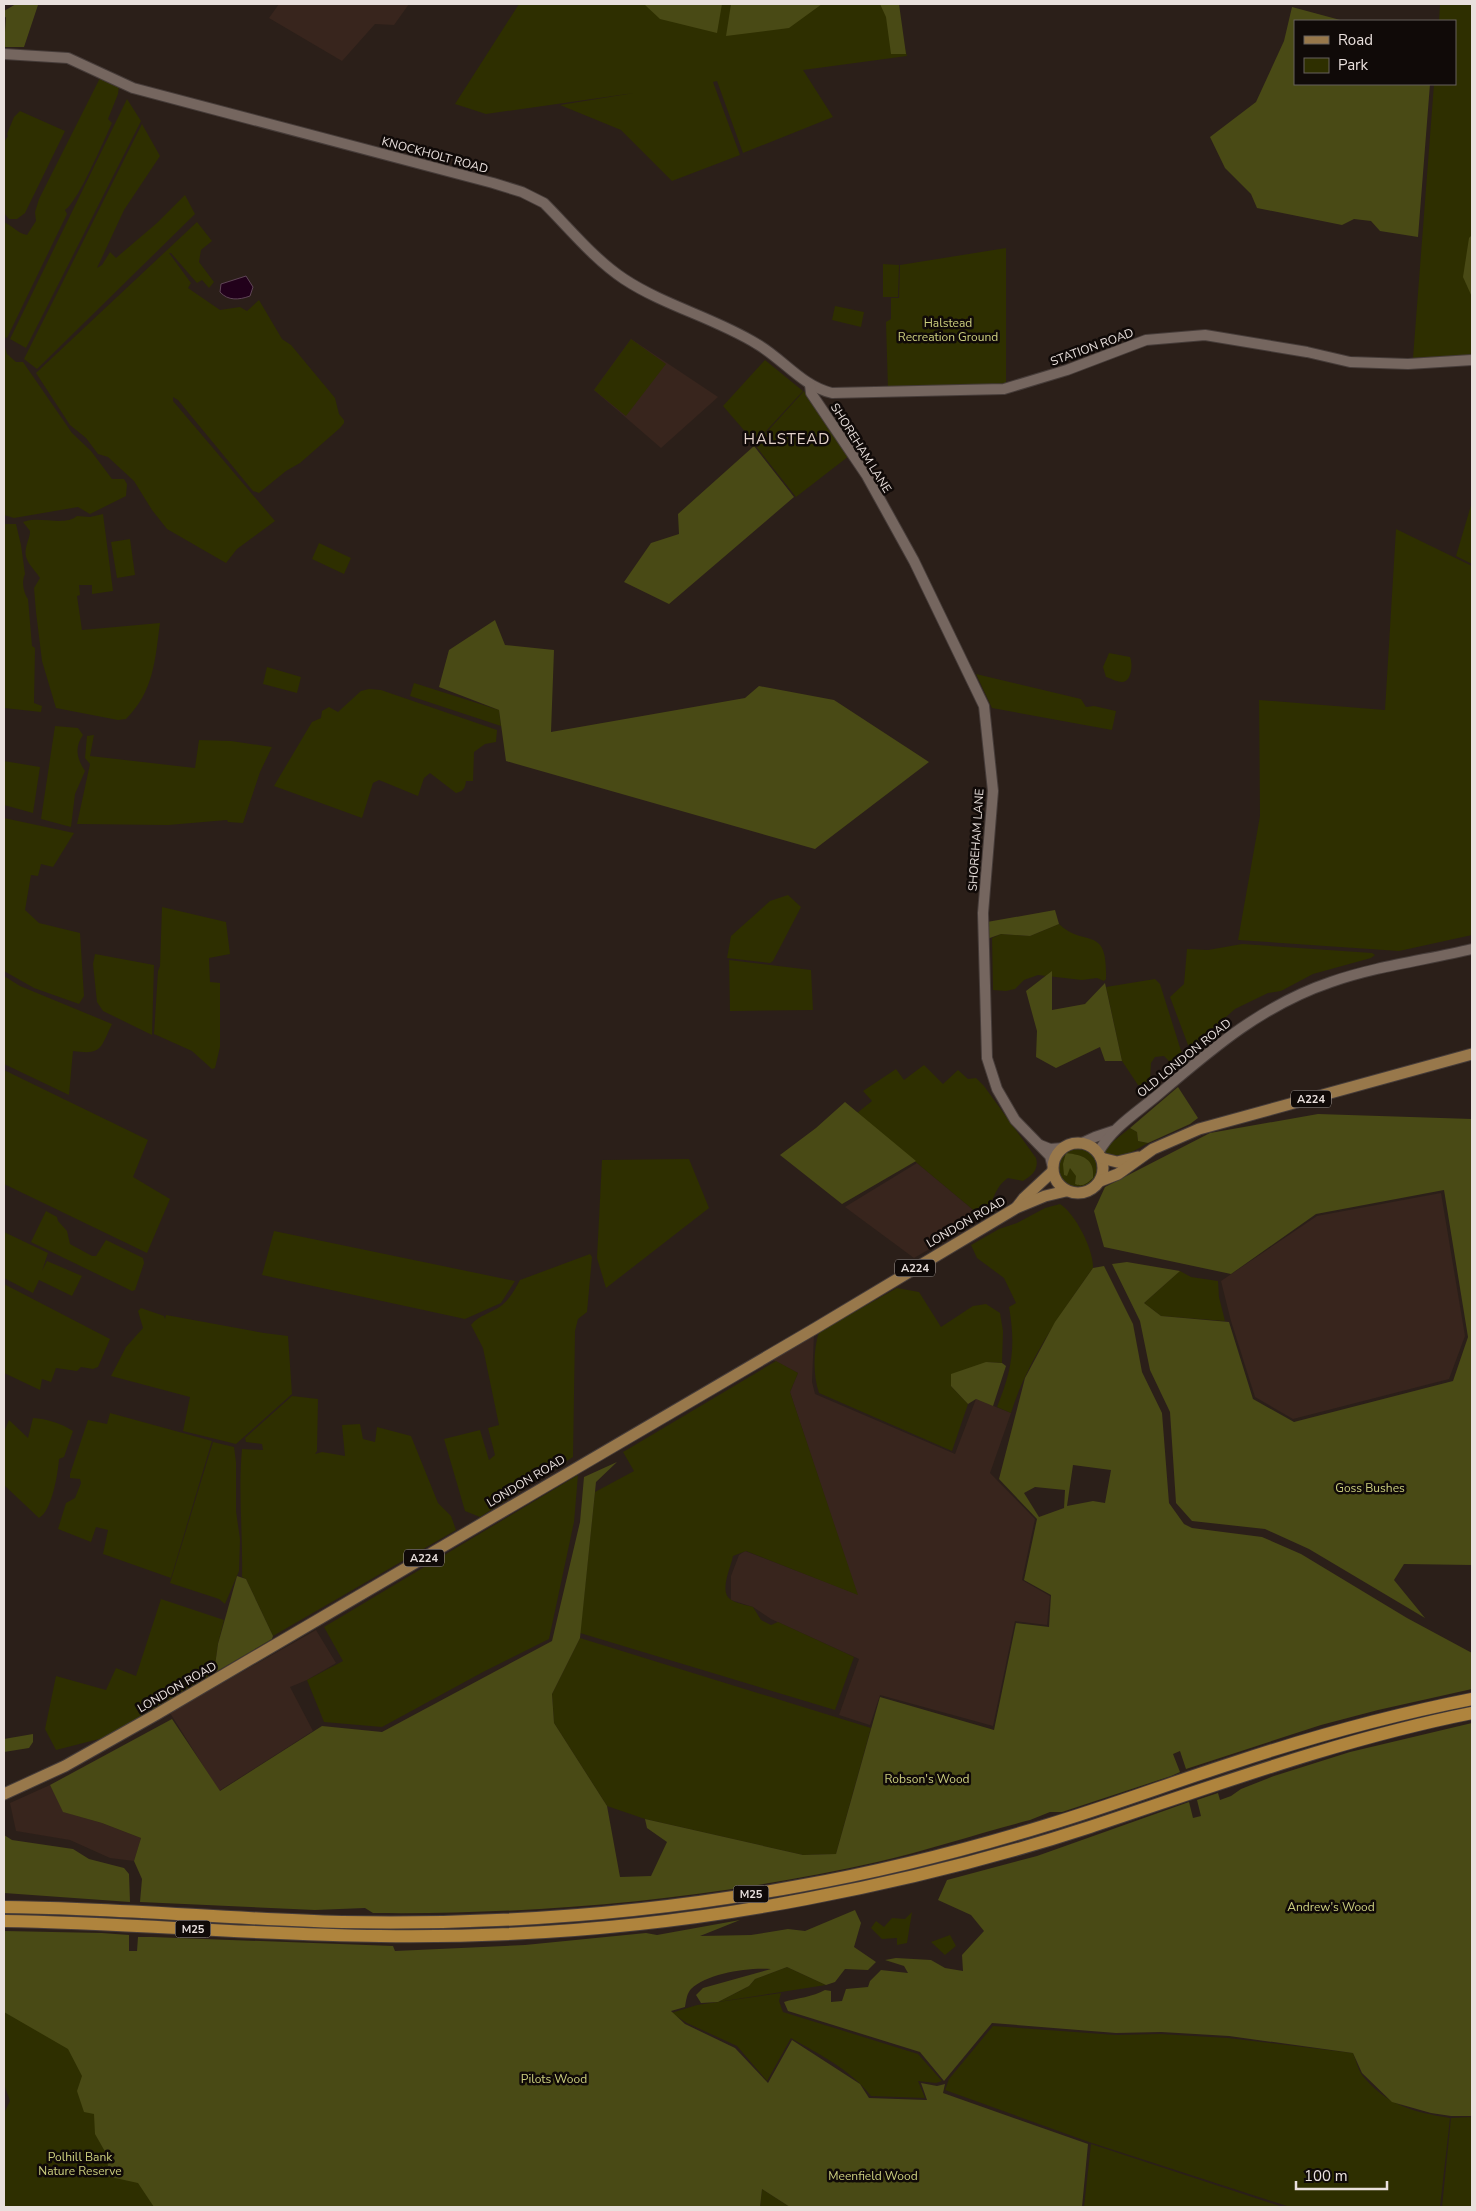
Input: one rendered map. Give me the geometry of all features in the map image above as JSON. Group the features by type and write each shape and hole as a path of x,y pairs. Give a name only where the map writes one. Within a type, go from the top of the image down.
{"highway":[{"name":"M25","path":"4,1907 108,1910 308,1921 408,1922 548,1917 709,1901 822,1882 957,1851 1050,1825 1309,1739 1472,1698"},
{"name":"M25","path":"4,1921 92,1923 316,1935 438,1936 577,1930 731,1912 868,1887 995,1856 1090,1827 1280,1763 1388,1732 1472,1712"}],"main road":[{"name":"A224","path":"1100,1181 1118,1174 1140,1157 1168,1142 1199,1129 1472,1054"},
{"path":"1073,1143 1082,1144 1089,1146 1099,1156 1103,1170 1100,1181 1091,1191 1077,1194 1066,1191 1057,1184 1052,1168 1058,1152 1063,1148 1073,1143"},
{"name":"A224","path":"1099,1156 1117,1162 1140,1157"},
{"name":"LONDON ROAD","path":"1016,1208 1052,1168"},
{"name":"LONDON ROAD","path":"4,1794 49,1774 268,1650 1016,1208 1044,1196 1066,1191"}],"street":[{"name":"KNOCKHOLT ROAD","path":"4,54 68,58 133,88 493,183 534,196 608,267 625,279 656,297 708,318 753,341 810,385"},
{"name":"STATION ROAD","path":"810,385 838,394 878,391 1004,389 1067,370 1146,340 1205,335 1307,352 1350,362 1408,364 1472,360"},
{"name":"SHOREHAM LANE","path":"810,385 811,393 866,476 914,561 984,706 993,791 983,913 987,1058 997,1089 1015,1120 1050,1156 1052,1168"},
{"name":"OLD LONDON ROAD","path":"1082,1144 1114,1130 1229,1035 1286,1001 1349,976 1472,949"},
{"name":"OLD LONDON ROAD","path":"1099,1156 1114,1130"},
{"path":"1040,1145 1050,1149 1063,1148"}],"shaded area":[{"path":"279,4 409,4 394,25 375,24 342,61 269,18"},
{"path":"246,276 253,287 250,296 234,299 220,292 221,284"},
{"path":"631,339 718,397 661,448 594,390"},
{"path":"917,1163 983,1218 914,1258 845,1207"},
{"path":"1441,1193 1465,1336 1449,1379 1293,1419 1255,1397 1231,1321 1221,1281 1317,1216"},
{"path":"814,1334 812,1382 815,1394 955,1454 976,1399 1011,1413 990,1473 1035,1519 1022,1580 1050,1596 1047,1625 1015,1621 993,1726 880,1695 870,1725 839,1715 859,1659 771,1619 753,1607 731,1600 731,1576 739,1555 745,1551 857,1594 790,1392 798,1373 771,1359"},
{"path":"316,1630 336,1663 307,1680 290,1687 313,1731 219,1791 170,1713"},
{"path":"50,1785 64,1812 102,1823 141,1838 134,1861 110,1858 70,1840 16,1831 10,1803"}],"green space":[{"path":"16,4 41,4 38,5 24,47 4,47 6,17 4,18 4,11"},
{"path":"519,4 893,4 907,56 803,70 833,117 743,153 717,81 713,82 740,155 672,181 621,130 560,105 634,93 486,114 455,104"},
{"path":"644,4 722,4 717,33 660,19"},
{"path":"731,4 822,4 789,28 726,36"},
{"path":"880,4 899,4 906,54 891,54 886,17"},
{"path":"1440,4 1472,4 1472,355 1413,358 1434,85 1456,85 1456,20 1439,20"},
{"path":"1292,7 1340,20 1294,20 1294,85 1430,85 1418,237 1380,231 1371,221 1354,219 1342,225 1257,208 1251,194 1225,168 1210,137 1256,102 1284,41"},
{"path":"100,78 119,86 118,94 108,119 112,123 77,195 65,210 67,214 7,338 4,337 4,222 20,233 27,235 36,221 35,212 39,199"},
{"path":"127,99 141,121 26,348 10,339"},
{"path":"20,111 65,131 25,213 17,219 9,219 4,213 4,142 14,117"},
{"path":"142,124 160,156 124,210 97,268 102,265 110,252 116,258 157,223 185,195 195,214 37,369 24,359"},
{"path":"197,222 212,241 201,250 199,262 214,282 209,288 202,280 197,283 169,253 191,283 188,288 220,310 240,307 247,311 259,300 282,339 291,345 335,398 339,414 344,420 340,428 300,463 286,471 259,493 253,491 178,400 173,397 173,401 275,521 237,549 226,563 167,529 152,510 134,481 108,457 98,454 86,438 70,425 36,373"},
{"path":"1472,235 1472,297 1463,277 1469,238"},
{"name":"Halstead Recreation Ground","path":"1006,248 1006,385 888,390 886,322 891,319 891,298 899,298 900,265"},
{"path":"883,264 899,265 898,297 883,297"},
{"path":"835,306 864,312 861,327 832,320"},
{"path":"631,339 666,364 626,416 594,390"},
{"path":"4,344 7,354 16,362 23,362 72,433 91,451 112,479 124,479 127,484 126,496 90,514 78,507 14,518 4,515"},
{"path":"765,360 803,391 755,443 723,406"},
{"path":"804,391 849,456 796,497 755,445"},
{"path":"754,446 794,497 669,604 624,582 651,543 679,534 678,514"},
{"path":"1472,502 1472,564 1456,556"},
{"path":"103,514 113,591 92,594 92,585 79,585 80,595 77,596 82,630 160,623 152,674 148,686 126,719 118,720 56,708 42,661 34,588 40,578 25,553 30,531 23,522 29,520 65,521 77,516 90,517"},
{"path":"4,524 16,524 21,545 25,574 23,580 25,594 28,599 32,646 35,648 34,703 42,706 41,712 4,708"},
{"path":"1396,529 1472,566 1472,935 1399,951 1238,940 1260,816 1259,700 1385,710"},
{"path":"130,539 135,575 117,578 111,542"},
{"path":"319,543 351,558 344,574 312,559"},
{"path":"495,620 505,645 554,650 551,732 745,698 759,686 834,700 929,762 815,849 506,761 499,710 439,687 449,650"},
{"path":"1109,653 1130,657 1131,672 1125,681 1120,682 1106,677 1103,667"},
{"path":"267,667 301,677 297,693 263,684"},
{"path":"976,674 1081,699 1086,707 1094,706 1116,711 1112,730 992,708"},
{"path":"414,683 499,710 501,726 410,696"},
{"path":"369,689 381,690 497,730 496,742 485,744 474,752 473,781 466,781 463,789 456,793 430,773 424,778 418,796 379,780 373,783 362,818 274,786 312,722 321,718 322,711 329,707 338,712 361,691"},
{"path":"55,726 78,728 83,735 78,744 78,753 85,771 75,794 71,827 41,819"},
{"path":"94,735 90,756 195,768 199,740 231,741 272,747 260,772 243,823 228,822 227,820 168,825 77,824 90,764 85,758 87,736"},
{"path":"4,761 40,767 33,813 4,805"},
{"path":"4,818 74,833 53,867 41,864 38,876 31,875 25,910 39,923 80,933 84,996 79,1004 34,988 4,971"},
{"path":"788,895 801,907 773,961 770,963 727,958 731,936 770,901"},
{"path":"162,907 226,922 230,954 209,958 210,982 220,983 220,1047 215,1068 212,1069 192,1051 154,1034 158,971 160,966"},
{"path":"1055,910 1059,924 1030,936 1001,934 987,939 987,922"},
{"path":"1059,924 1069,931 1099,944 1103,950 1106,962 1106,979 1104,981 1097,978 1082,980 1038,975 1024,980 1015,989 1006,991 993,990 992,938 1001,934 1030,936"},
{"path":"1242,944 1372,953 1375,955 1371,958 1313,974 1281,991 1268,993 1235,1009 1201,1039 1197,1046 1188,1045 1170,997 1184,984 1187,949 1208,950"},
{"path":"95,954 154,965 152,1035 103,1011 97,1002 93,964"},
{"path":"729,960 811,970 813,1010 730,1011"},
{"path":"1052,971 1052,1010 1085,1004 1105,983 1122,1061 1105,1061 1100,1047 1056,1068 1036,1057 1037,1031 1026,991"},
{"path":"4,976 20,986 112,1024 102,1045 95,1051 73,1051 69,1095 4,1064"},
{"path":"1155,979 1160,984 1183,1057 1173,1065 1164,1056 1155,1057 1151,1063 1150,1080 1144,1085 1138,1085 1122,1061 1106,987"},
{"path":"924,1065 943,1084 958,1070 968,1079 976,1078 984,1086 1036,1158 1036,1169 1027,1179 1023,1181 1008,1178 1003,1182 983,1218 857,1113 872,1101 863,1091 896,1069 904,1080"},
{"path":"4,1070 148,1140 133,1177 170,1199 147,1253 4,1184"},
{"path":"1178,1087 1198,1118 1190,1124 1148,1143 1138,1141 1137,1132 1130,1128"},
{"path":"845,1102 916,1161 842,1204 780,1155 816,1128"},
{"name":"Goss Bushes","path":"1318,1114 1472,1119 1472,1565 1404,1564 1394,1580 1425,1618 1309,1549 1265,1529 1192,1521 1176,1503 1170,1412 1150,1370 1140,1321 1112,1264 1127,1262 1180,1271 1144,1303 1161,1316 1229,1322 1253,1399 1294,1422 1453,1381 1468,1337 1444,1190 1316,1214 1231,1274 1104,1247 1094,1211 1105,1187 1210,1133"},
{"path":"1130,1128 1137,1132 1138,1141 1148,1143 1123,1155 1105,1154 1105,1148 1107,1149 1110,1144"},
{"path":"1074,1148 1082,1148 1093,1154 1099,1169 1093,1184 1082,1190 1074,1190 1063,1184 1057,1173 1057,1165 1063,1154"},
{"path":"1066,1153 1087,1159 1092,1166 1093,1178 1080,1185 1075,1184 1076,1176 1070,1168 1067,1176 1064,1175 1063,1164"},
{"path":"689,1159 709,1208 606,1288 597,1258 602,1160"},
{"path":"1060,1204 1072,1215 1087,1242 1093,1268 1046,1338 1026,1375 1011,1413 997,1407 1006,1381 1011,1358 1012,1334 1009,1307 1016,1303 1004,1278 977,1258 971,1245 999,1229 1017,1223 1045,1208"},
{"path":"46,1211 57,1217 58,1221 67,1231 70,1244 92,1256 96,1256 106,1240 143,1258 144,1263 135,1290 132,1291 31,1242"},
{"path":"274,1231 515,1281 501,1303 465,1319 262,1275"},
{"path":"4,1232 48,1253 42,1271 47,1261 82,1276 72,1296 39,1280 33,1293 4,1278"},
{"path":"590,1254 592,1257 587,1312 578,1319 575,1331 573,1457 480,1517 465,1511 444,1439 480,1430 489,1460 495,1455 488,1428 499,1425 483,1348 471,1325 504,1303 520,1280"},
{"name":"Robson's Wood","path":"1104,1266 1133,1324 1142,1372 1162,1413 1169,1503 1184,1524 1192,1528 1262,1537 1301,1554 1407,1618 1472,1653 1472,1689 1321,1725 1186,1769 1180,1751 1173,1754 1180,1772 1171,1776 1062,1812 1050,1812 1030,1820 877,1862 752,1886 626,1902 500,1911 373,1913 365,1908 315,1910 140,1902 142,1879 134,1861 141,1838 102,1823 63,1812 50,1785 172,1719 220,1791 322,1726 382,1732 552,1641 580,1522 584,1477 617,1462 596,1482 580,1638 552,1694 554,1723 607,1806 620,1877 651,1876 667,1842 647,1828 645,1819 803,1855 836,1854 880,1697 994,1730 1016,1623 1049,1627 1051,1595 1024,1580 1037,1519 999,1479 1025,1378 1055,1322 1093,1268","holes":["1073,1465 1111,1470 1105,1503 1093,1501 1067,1506","1035,1487 1065,1490 1064,1508 1039,1517 1024,1493"]},
{"path":"1180,1271 1191,1277 1218,1281 1219,1297 1225,1321 1161,1316 1144,1303"},
{"path":"4,1284 110,1339 98,1367 93,1369 81,1367 77,1371 56,1368 51,1382 42,1379 40,1390 4,1373"},
{"path":"897,1288 919,1292 941,1327 973,1306 986,1304 1000,1313 1003,1331 1002,1363 986,1362 951,1386 968,1404 952,1451 819,1393 814,1363 819,1332"},
{"path":"141,1308 164,1316 165,1319 166,1315 288,1336 292,1394 236,1444 183,1431 190,1397 111,1376 126,1347 143,1328 138,1311"},
{"path":"776,1361 798,1373 790,1392 858,1595 746,1551 733,1556 726,1590 730,1599 753,1607 761,1620 771,1625 778,1622 854,1657 835,1710 580,1633 595,1492 634,1471 623,1452"},
{"path":"986,1362 1002,1363 1006,1366 993,1406 976,1399 968,1404 951,1386 951,1374"},
{"path":"292,1396 318,1399 317,1451 315,1454 322,1452 345,1456 342,1425 360,1424 363,1439 375,1442 377,1427 411,1436 438,1503 451,1516 456,1530 273,1636 246,1579 242,1577 240,1481 242,1449 263,1450 262,1444 246,1442 245,1438"},
{"path":"110,1413 212,1441 171,1578 103,1554 108,1530 96,1527 91,1542 58,1529 66,1503 75,1498 81,1483 80,1479 70,1478 70,1474 88,1420 107,1424"},
{"path":"33,1418 54,1422 73,1431 64,1457 59,1459 51,1500 44,1514 39,1518 4,1485 4,1432 9,1420 28,1438"},
{"path":"213,1442 234,1447 236,1462 236,1511 240,1539 239,1571 225,1604 219,1599 170,1583"},
{"path":"578,1475 574,1522 549,1639 483,1672 382,1727 324,1722 307,1680 343,1661 324,1627"},
{"path":"237,1576 246,1579 273,1636 272,1639 214,1673 218,1644"},
{"path":"161,1599 224,1620 214,1673 107,1737 56,1750 45,1729 56,1676 106,1690 116,1668 136,1676"},
{"path":"580,1638 871,1728 836,1854 803,1855 645,1819 607,1806 554,1723 552,1694"},
{"name":"Andrew's Wood","path":"1472,1723 1472,2116 1451,2116 1431,2113 1392,2102 1362,2073 1353,2053 1229,2036 1161,2032 1116,2033 992,2023 944,2081 920,2052 788,2011 784,2002 810,1996 825,1990 831,1991 831,2002 842,2001 846,1989 868,1987 870,1981 881,1970 908,1973 904,1966 885,1960 896,1958 931,1960 945,1968 963,1971 962,1955 984,1931 971,1915 938,1900 947,1880 1037,1856 1189,1802 1193,1818 1201,1816 1197,1800 1218,1793 1220,1800 1231,1796 1241,1789 1274,1776 1350,1752"},
{"path":"33,1734 33,1742 29,1748 4,1752 4,1739"},
{"path":"4,1835 12,1840 73,1849 89,1859 124,1868 129,1874 130,1902 4,1893"},
{"name":"Pilots Wood","path":"855,1910 861,1923 854,1947 876,1962 868,1970 845,1969 835,1982 826,1985 787,1967 755,1979 749,1986 718,2002 701,2003 696,1995 703,1988 771,1969 729,1972 698,1983 691,1989 685,2007 671,2011 685,2024 735,2048 768,2083 792,2040 860,2084 869,2098 927,2100 921,2083 937,2086 945,2084 943,2093 1088,2144 1082,2207 790,2207 762,2189 760,2207 154,2207 138,2183 106,2176 100,2169 108,2167 107,2155 95,2134 94,2114 84,2112 77,2091 82,2076 68,2049 4,2012 4,1931 129,1935 129,1951 137,1951 138,1937 152,1937 393,1946 395,1951 525,1945 646,1933 657,1935 740,1920 700,1936 751,1935 788,1929 805,1931"},
{"path":"912,1912 907,1943 897,1945 897,1938 882,1939 871,1928 876,1921 884,1927 892,1918 905,1919"},
{"path":"950,1935 956,1946 945,1955 931,1942"},
{"path":"787,1967 826,1985 718,2002 749,1986 755,1979"},
{"path":"781,1993 779,2001 783,2012 918,2054 942,2081 936,2083 918,2081 925,2098 871,2096 863,2086 844,2070 791,2038 767,2081 737,2046 687,2023 671,2013 697,2005"},
{"name":"Polhill Bank Nature Reserve","path":"4,2011 69,2048 155,2207 4,2207 4,2113 10,2101 4,2084"},
{"path":"993,2026 1116,2035 1160,2034 1228,2038 1353,2053 1362,2075 1381,2094 1412,2110 1450,2118 1440,2207 1290,2207 1089,2142 945,2090 949,2079"},
{"path":"1472,2117 1472,2207 1442,2207 1451,2118"},
{"path":"1091,2144 1283,2207 1084,2207"},
{"path":"762,2189 790,2207 760,2207"}],"district":[{"name":"HALSTEAD","path":"787,439"}],"park label":[{"name":"Meenfield Wood","path":"873,2176"}]}
